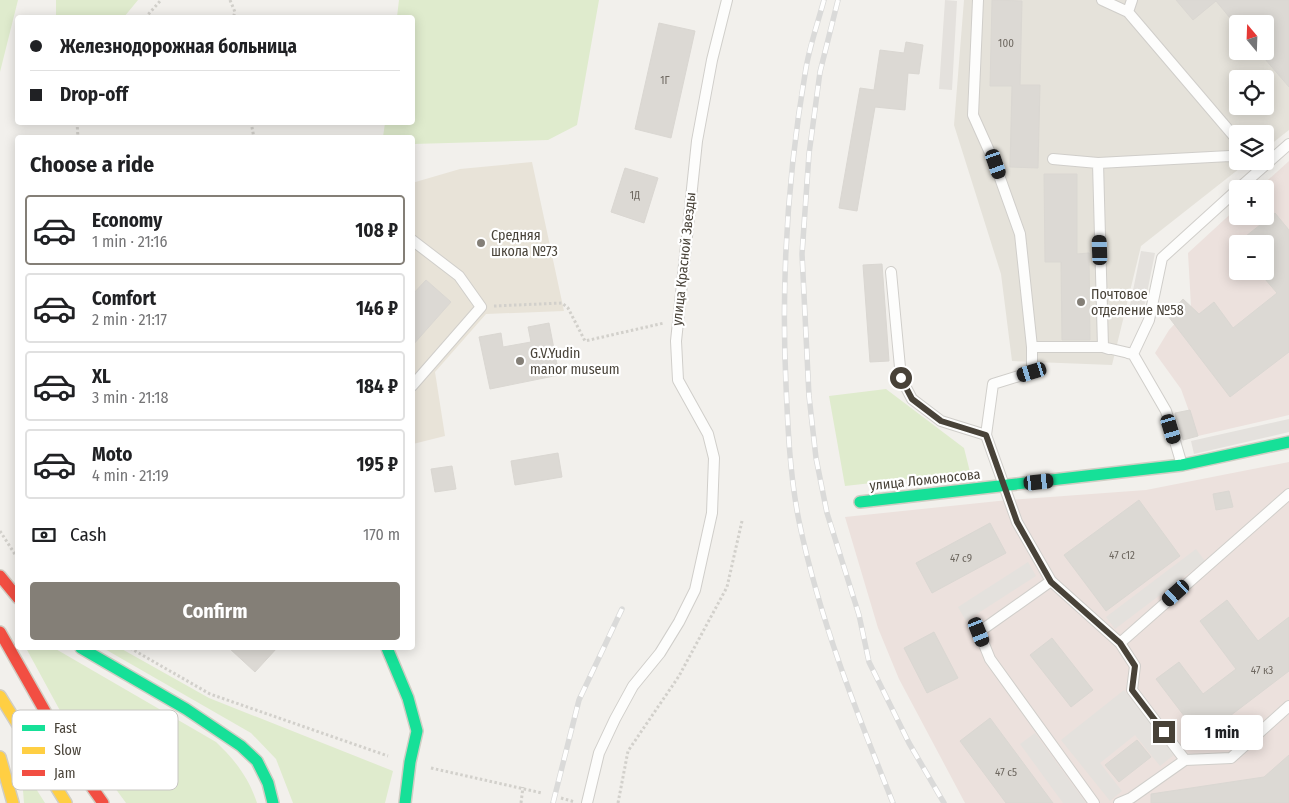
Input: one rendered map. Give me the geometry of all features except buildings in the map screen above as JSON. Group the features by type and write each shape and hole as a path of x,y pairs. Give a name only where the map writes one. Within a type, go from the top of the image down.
{"main road":[{"name":"улица Ломоносова","path":"860,502 1182,465 1289,442"},
{"path":"0,576 15,594"},
{"path":"0,632 44,710"},
{"path":"84,650 186,709 241,746 257,761 268,783 273,803"},
{"path":"388,650 408,698 417,731 405,803"},
{"path":"0,696 12,715"},
{"path":"0,757 13,803"},
{"path":"58,790 66,803"},
{"path":"94,790 103,803"}],"lane":[{"name":"улица Красной Звезды","path":"581,803 599,753 615,719 633,686 660,654 680,622 695,590 712,513 714,458 708,434 678,380 676,341 697,141 712,60 727,0"},
{"path":"978,0 972,115 996,164 1020,234 1032,347 1032,372 993,384 986,435 1017,522 1051,582 1120,643 1135,666 1132,690 1186,760"},
{"path":"1102,0 1128,12 1229,130"},
{"path":"1128,12 1132,0"},
{"path":"1274,154 1289,144"},
{"path":"1053,158 1098,163 1229,156"},
{"path":"1098,163 1103,347"},
{"path":"1245,180 1253,170"},
{"path":"1133,354 1149,320 1162,258 1229,197"},
{"path":"415,242 459,276 481,306 415,383"},
{"path":"891,272 901,378 912,399 941,421 986,435"},
{"path":"1032,347 1103,347 1133,354 1166,411 1182,465"},
{"path":"1120,643 1289,494"},
{"path":"1051,582 979,632 990,659 1094,803"},
{"path":"1119,803 1131,798 1186,760 1231,758 1289,706"}],"path":[{"path":"148,15 161,0"},
{"path":"230,0 235,12 234,15"},
{"path":"481,306 562,303 568,308 584,341 678,320"},
{"path":"618,803 628,752 679,676 727,587 742,520"},
{"path":"0,531 15,554"},
{"path":"133,650 210,694 393,758"},
{"path":"427,767 523,787 542,793"},
{"path":"521,803 523,787"},
{"path":"561,798 581,803"}],"shaded area":[{"path":"945,0 957,1 952,90 939,89"},
{"path":"964,0 1289,0 1289,130 1274,142 1274,125 1229,125 1229,170 1238,170 1141,246 1112,365 1012,361 1001,274 954,125"},
{"path":"1289,161 1289,415 1198,436 1181,389 1155,353 1169,330 1191,306 1188,253 1229,215 1229,225 1274,225 1274,180 1268,180"},
{"name":"Средняя школа №73","path":"532,162 564,311 486,314 435,372 445,436 415,444 415,182 460,169"},
{"path":"1141,251 1155,253 1142,318 1128,315"},
{"path":"1289,419 1289,432 1194,454 1191,441"},
{"path":"1289,462 1289,803 965,803 899,679 878,628 845,517 1008,500 1146,490"},
{"path":"1196,549 1205,561 1115,629 1106,617"},
{"path":"1028,562 1036,576 966,621 958,607"},
{"path":"1124,690 1175,754 1160,766 1135,735 1100,763 1122,791 1110,801 1061,740"},
{"path":"1035,733 1086,803 1063,803 1020,744"}],"green space":[{"path":"0,0 18,0 0,72"},
{"path":"56,0 138,0 126,15 56,15"},
{"path":"399,0 599,0 577,125 548,140 415,144 415,135 383,135 385,125 415,125 415,15 397,15"},
{"path":"886,389 964,448 970,472 845,486 829,396"},
{"path":"27,650 57,650 161,710 60,710"},
{"path":"106,650 124,650 209,698 393,771 385,803 293,803 276,759 251,733"},
{"path":"178,720 216,742 241,770 250,785 257,803 126,803 117,790 178,790"},
{"path":"23,790 37,790 45,803 24,803"}],"railway":[{"path":"824,0 806,68 790,186 784,306 790,453 799,521 817,593 852,699 893,803"},
{"path":"838,0 820,72 809,154 802,254 809,396 816,458 827,513 859,615 869,662 909,743 944,803"},
{"path":"553,803 579,700 622,609"}],"traffic: fast":[{"path":"860,502 1182,465 1289,442"},
{"path":"84,650 186,709 241,746 257,761 268,783 273,803"},
{"path":"388,650 408,698 417,731 410,762 405,803"}],"traffic: slow":[{"path":"0,696 12,715"},
{"path":"0,757 13,803"},
{"path":"58,790 66,803"}],"traffic: jam":[{"path":"0,576 15,594"},
{"path":"0,632 44,710"},
{"path":"94,790 103,803"}],"place":[{"name":"Средняя школа №73","path":"481,243"},
{"name":"Почтовое отделение №58","path":"1081,302"},
{"name":"G.V.Yudin manor museum","path":"520,361"}],"route":[{"path":"901,378 912,399 941,421 986,435 1017,522 1051,582 1120,643 1135,666 1132,690 1164,732"}]}
